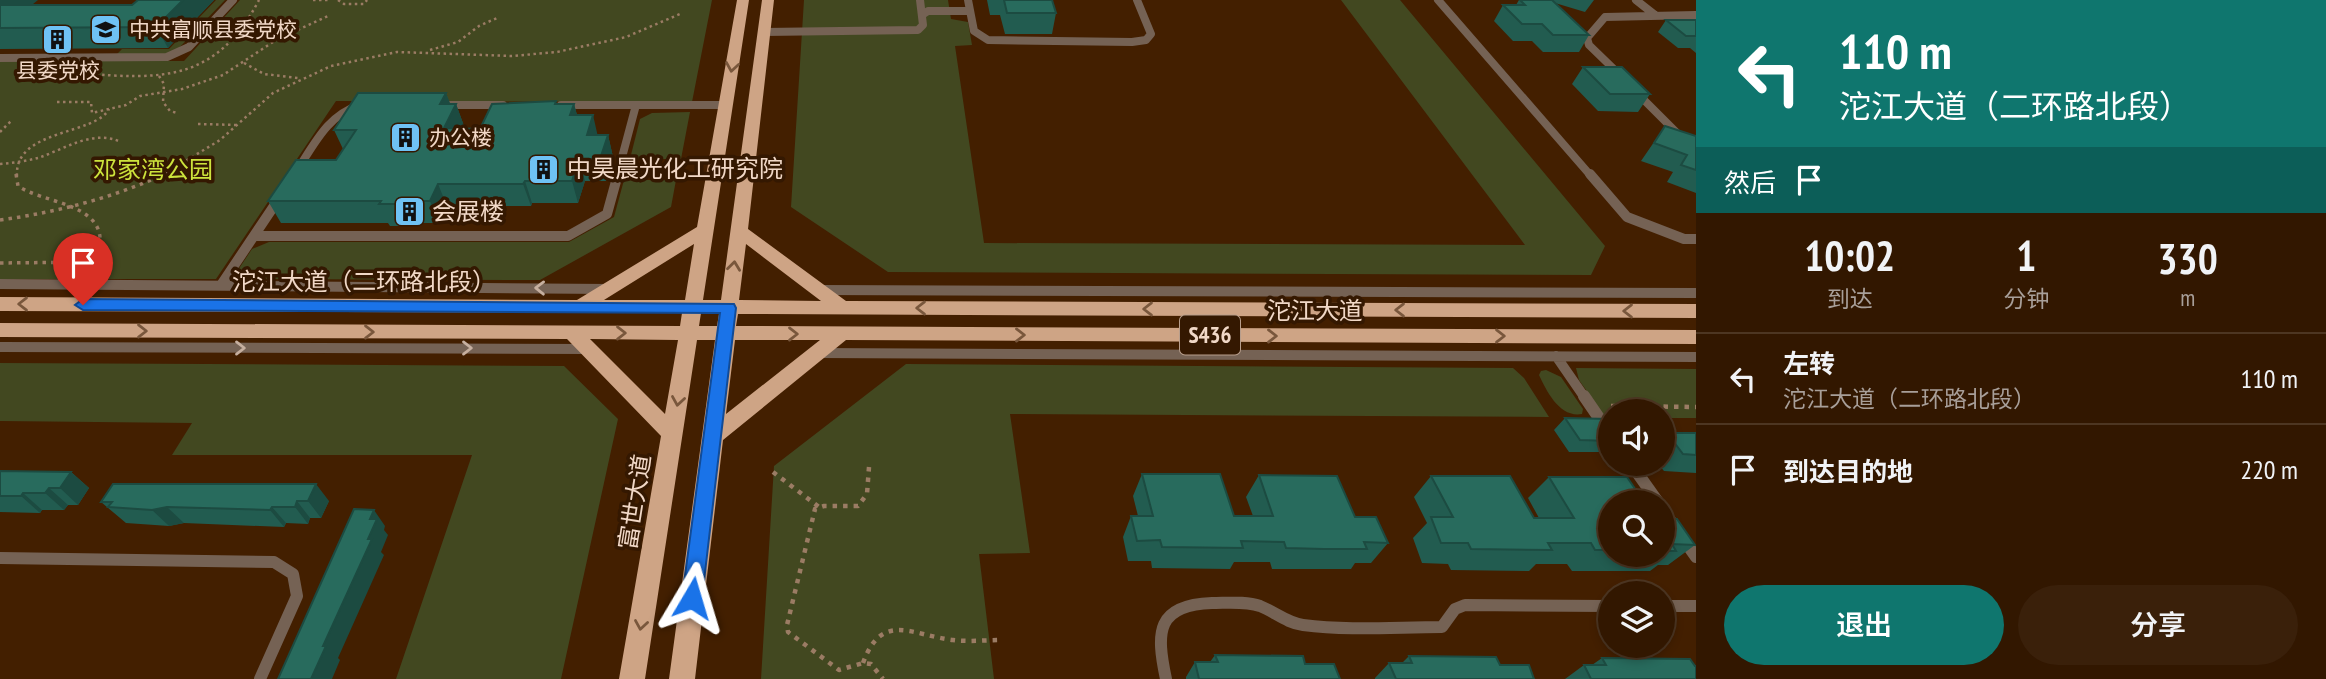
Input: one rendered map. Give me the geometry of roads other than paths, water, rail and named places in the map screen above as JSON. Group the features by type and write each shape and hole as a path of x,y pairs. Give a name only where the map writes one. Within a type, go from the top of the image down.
{"highway":[{"name":"富世大道","path":"632,679 743,0"},
{"path":"682,679 768,0"},
{"path":"579,307 706,229"},
{"path":"738,230 843,308"},
{"name":"沱江大道（二环路北段）","path":"0,304 728,308"},
{"name":"沱江大道","path":"728,308 1696,311"},
{"name":"沱江大道（二环路北段）","path":"0,330 725,333"},
{"path":"572,333 672,434"},
{"name":"沱江大道","path":"725,333 1696,337"},
{"path":"712,437 841,334"}],"lane":[{"path":"0,58 167,57 189,47 233,0"},
{"path":"764,32 913,31 922,28 920,0"},
{"path":"968,0 975,33 995,41 1140,41 1151,34 1137,0"},
{"path":"1438,0 1627,217 1684,239 1696,239"},
{"path":"1636,0 1655,15"},
{"path":"922,15 928,11 970,11"},
{"path":"1696,15 1605,16 1587,38 1589,45 1686,142 1696,148"},
{"path":"289,182 332,118 348,108 367,105"},
{"path":"435,105 515,105"},
{"path":"556,105 726,105"},
{"path":"254,236 568,236 607,214 636,105"},
{"path":"221,285 282,193"},
{"path":"0,284 609,289"},
{"path":"819,290 1696,293"},
{"path":"0,347 588,349"},
{"path":"817,353 1696,357"},
{"path":"1556,356 1598,417"},
{"path":"1675,527 1696,557"},
{"path":"0,558 274,562 293,574 297,596 260,679"},
{"path":"1166,679 1158,648 1162,623 1171,614 1189,604 1251,604 1302,625 1442,627 1455,609 1465,605 1598,606"},
{"path":"1675,606 1696,607"}],"place":[{"name":"中共富顺县委党校","path":"106,30"},
{"name":"县委党校","path":"58,39"},
{"name":"办公楼","path":"406,138"},
{"name":"中昊晨光化工研究院","path":"544,169"},
{"name":"会展楼","path":"409,212"}],"park label":[{"name":"邓家湾公园","path":"153,170"}]}
